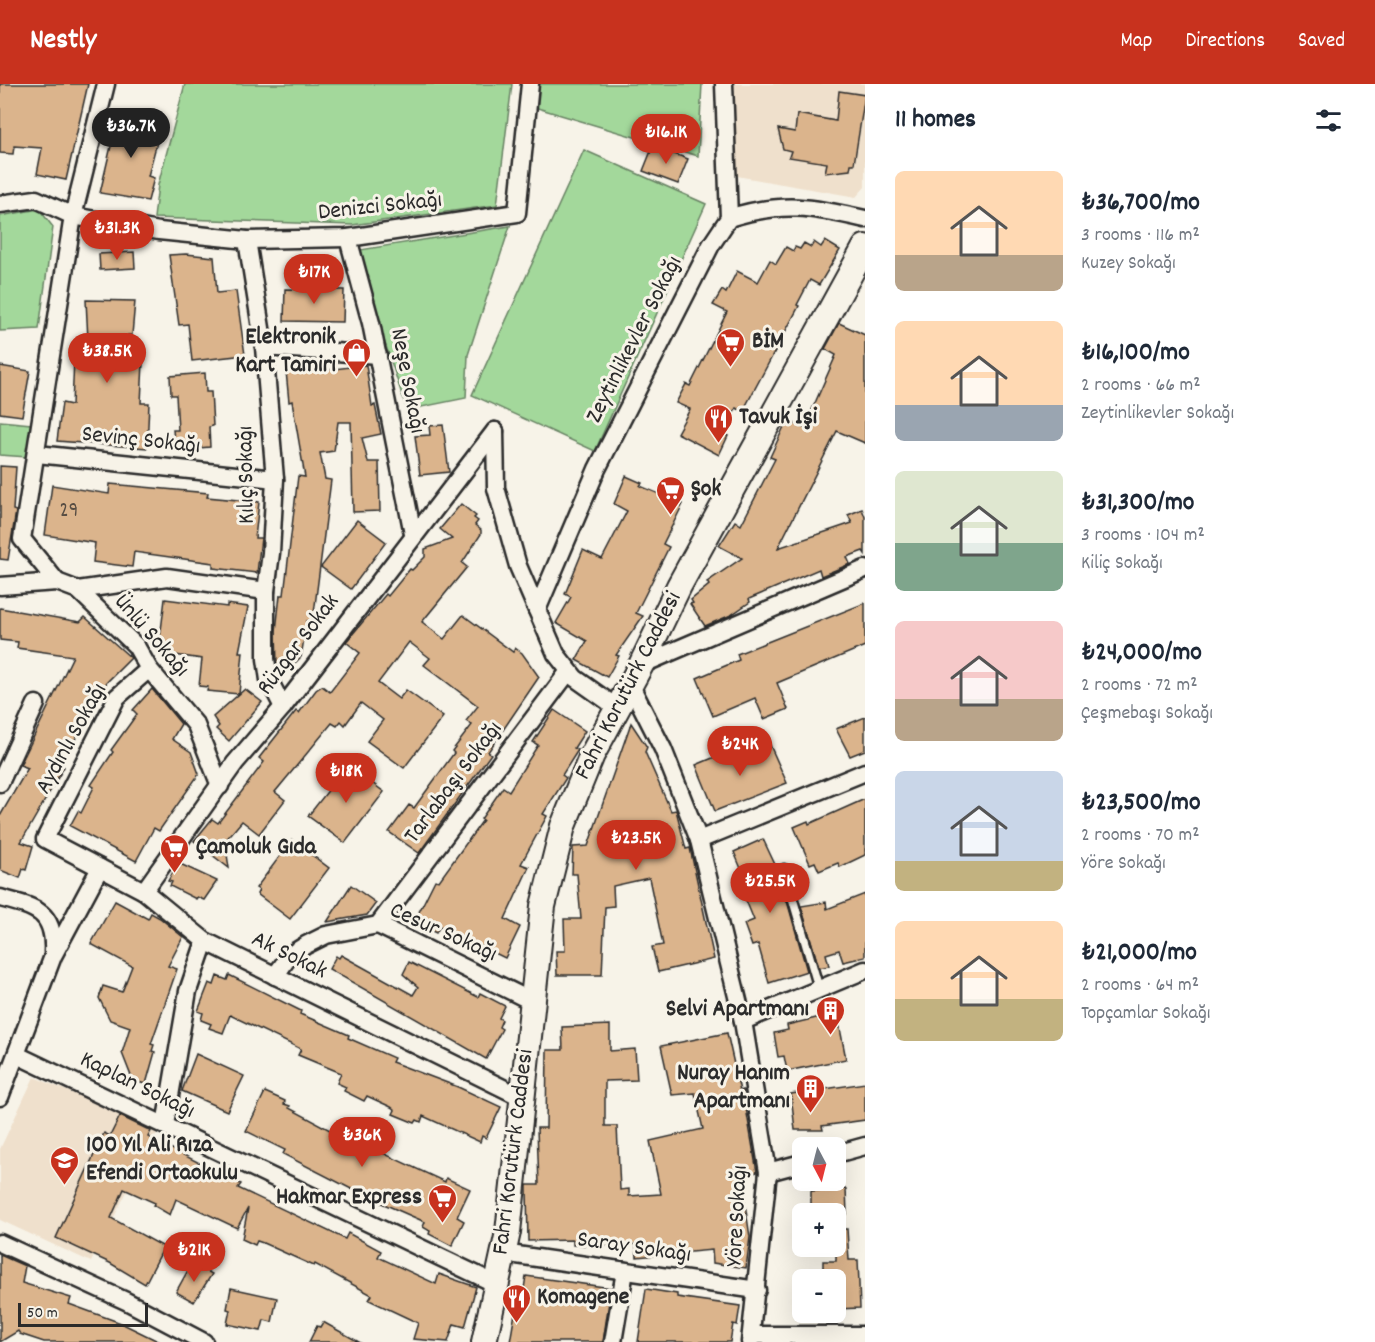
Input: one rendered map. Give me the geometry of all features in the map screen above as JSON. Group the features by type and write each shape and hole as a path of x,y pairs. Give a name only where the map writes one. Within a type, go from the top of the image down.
{"street":[{"path":"57,582 22,539 73,216 106,84"},
{"name":"Denizci Sokağı","path":"0,204 36,199 73,216 159,231 247,240 348,238 517,213 530,84"},
{"path":"724,84 729,218 760,208 811,206 865,219"},
{"name":"Zeytinlikevler Sokağı","path":"537,610 597,469 711,245 729,218"},
{"name":"Neşe Sokağı","path":"348,238 378,356 413,534"},
{"name":"Kılıç Sokağı","path":"247,240 264,347 275,479 271,553 266,591 266,659 269,680 283,707"},
{"name":"Fahri Korutürk Caddesi","path":"484,1342 503,1253 523,1098 531,1001 543,906 563,826 592,755 679,586 865,247"},
{"path":"264,347 378,356"},
{"name":"Rüzgar Sokak","path":"144,891 235,763 283,707 413,534 495,431 496,488 518,566 537,610"},
{"name":"Sevinç Sokağı","path":"37,454 275,479"},
{"path":"635,673 865,569"},
{"path":"78,590 167,577 266,591"},
{"name":"Ünlü Sokağı","path":"0,586 57,582 78,590 136,646 149,669 196,725 219,786"},
{"path":"537,610 556,654 574,678 616,707"},
{"name":"Aydınlı Sokağı","path":"45,839 117,697 149,669"},
{"name":"Tarlabaşı Sokağı","path":"378,925 569,671"},
{"name":"Yöre Sokağı","path":"635,673 699,840 743,1021 768,1172 750,1339"},
{"path":"0,783 36,704"},
{"path":"699,840 865,772"},
{"name":"Ak Sokak","path":"45,839 144,891 205,941 523,1098"},
{"path":"0,1097 53,956 100,868"},
{"path":"0,898 31,906 45,915 54,934 53,956"},
{"name":"Cesur Sokağı","path":"275,976 290,955 326,935 378,925 531,1001"},
{"path":"165,1125 188,991 205,941"},
{"path":"743,1021 865,970"},
{"name":"Kaplan Sokağı","path":"17,1055 496,1284"},
{"path":"846,1151 865,1146"},
{"path":"768,1172 792,1166"},
{"path":"0,1243 126,1301 183,1337 204,1342"},
{"name":"Saray Sokağı","path":"503,1253 757,1290"},
{"path":"613,1342 626,1271"},
{"path":"750,1339 865,1335"}],"lane":[{"path":"784,868 819,989"}],"shaded area":[{"path":"731,84 865,84 865,187 856,197 731,175"},
{"name":"100 Yıl Ali Rıza Efendi Ortaokulu","path":"34,1077 159,1129 91,1262 0,1220 0,1149"}],"green space":[{"path":"185,84 512,84 497,205 352,225 154,218 158,185"},
{"path":"538,84 702,84 698,156 534,107"},
{"path":"584,150 706,204 595,451 472,395"},
{"path":"39,209 53,227 39,329 0,331 0,216"},
{"path":"510,226 468,355 466,398 407,410 380,328 360,250"},
{"path":"0,421 31,424 27,457 0,455"}],"building":[{"path":"0,84 88,84 66,180 37,174 42,148 14,146 13,154 0,153"},
{"path":"839,91 865,95 854,164 851,164 850,170 825,173 827,163 789,157 791,151 783,149 778,129 795,132 797,114 836,121"},
{"path":"119,112 161,127 148,176 154,178 148,201 100,193"},
{"path":"653,146 688,159 678,184 643,171"},
{"path":"825,241 840,250 819,285 810,280 797,305 799,306 743,411 736,408 723,434 728,436 719,455 677,433 690,409 676,403 686,384 690,386 727,312 713,305 722,290 726,293 737,271 758,282 770,260 776,264 786,247 793,251 795,247 800,249 804,243 811,247 814,242 821,247"},
{"path":"134,252 135,268 100,270 99,254"},
{"path":"169,255 214,257 217,293 236,291 245,355 192,361 188,324 179,325"},
{"path":"285,289 344,290 343,322 284,321"},
{"path":"86,300 135,301 132,335 128,335 127,361 143,362 141,403 149,403 147,448 57,441 62,403 72,405 74,359 89,360"},
{"path":"839,323 865,335 865,443 837,431 778,548 852,523 848,515 862,509 865,517 865,554 863,551 847,557 850,564 821,576 819,569 749,599 750,602 731,615 705,626 690,604 693,603 691,600 709,585 707,582 742,558 719,546 735,521 741,525 775,459 770,457 787,420 804,428 836,355 825,349"},
{"path":"320,365 320,368 326,370 366,365 372,406 375,405 381,434 362,438 368,462 379,462 380,511 353,512 351,422 338,422 334,451 320,453 325,479 331,480 313,621 307,621 301,657 291,667 277,665 276,631 280,595 284,595 298,476 305,477 292,401 289,402 286,371 288,368"},
{"path":"0,366 30,371 22,416 0,413"},
{"path":"205,373 206,392 211,392 213,426 209,427 210,447 175,450 173,430 178,430 176,395 171,395 170,376"},
{"path":"443,425 449,472 420,475 415,436 430,435 429,426"},
{"path":"0,466 16,467 13,510 16,511 8,560 0,559"},
{"path":"626,476 642,483 640,486 683,504 663,544 669,547 636,613 643,616 616,655 619,656 607,677 576,660 587,641 556,623 571,597 565,594 583,550 602,559 627,511 614,504"},
{"path":"110,484 208,493 207,497 259,502 255,538 261,538 257,573 213,568 213,563 134,552 132,567 93,562 95,543 45,535 52,485 109,494"},
{"path":"461,504 476,516 474,518 478,521 475,525 481,530 481,534 462,563 467,567 422,622 444,639 463,615 513,652 515,648 522,653 539,677 488,752 491,754 419,853 389,832 409,805 414,808 454,753 452,751 472,725 466,721 478,706 424,665 430,658 409,642 378,683 399,699 406,690 443,717 404,768 367,741 383,720 361,703 345,725 341,721 337,726 332,723 275,792 285,800 259,834 242,821 225,841 229,868 194,841 212,819 218,823 264,762 259,758 296,711 299,713 316,690 322,686 330,692 360,653 346,642 386,594 388,596 410,569 412,570 425,557 425,549 452,539 440,529"},
{"path":"357,520 386,542 351,589 321,567"},
{"path":"165,599 227,607 227,604 248,607 239,652 243,652 239,694 207,691 208,687 199,686 202,659 168,654 169,648 159,646"},
{"path":"865,603 865,646 777,683 788,709 764,719 755,698 713,716 697,678 739,660 737,654"},
{"path":"0,608 80,622 85,617 131,658 107,682 61,765 64,767 21,842 33,846 26,870 23,869 20,878 0,870 0,816 28,768 20,765 73,656 17,648 18,642 0,640"},
{"path":"152,689 181,724 172,739 191,752 199,774 159,831 154,828 136,861 70,826 78,811 81,813 94,787 91,785 113,752 111,750 137,714 133,710"},
{"path":"245,689 262,702 229,741 216,729 219,726 213,717"},
{"path":"554,710 585,731 574,748 578,750 562,775 566,778 543,814 547,816 521,864 529,867 505,919 520,927 505,958 440,926 436,933 414,922 435,880 439,881 483,820 481,819 503,787 509,791 538,745 533,742"},
{"path":"865,717 865,750 850,756 836,729"},
{"path":"631,723 647,747 645,752 671,811 676,810 686,849 690,848 714,959 658,972 652,947 663,945 649,878 613,886 614,906 605,907 602,975 557,975 556,951 565,951 564,919 581,919 577,874 572,874 573,847 588,846"},
{"path":"770,745 787,783 715,811 696,765 727,752 731,762"},
{"path":"348,765 384,792 345,843 308,816"},
{"path":"865,799 865,855 840,867 838,863 819,871 815,862 810,864 794,827 808,821 809,824"},
{"path":"763,839 779,873 807,971 769,983 758,944 752,946 744,924 754,920 741,888 748,885 734,852"},
{"path":"292,840 329,868 290,919 257,894 259,890 256,888"},
{"path":"178,863 217,881 204,900 197,897 196,899 170,886 172,882 168,881"},
{"path":"351,885 376,903 367,915 327,922"},
{"path":"865,894 865,957 843,962 839,950 826,954 829,966 819,968 801,906 826,902 827,909"},
{"path":"115,901 148,919 151,913 183,937 168,966 177,969 151,1044 154,1045 152,1051 155,1052 146,1084 133,1081 122,1053 130,1027 110,1020 99,998 103,986 122,992 132,966 91,944"},
{"path":"341,955 413,995 418,987 403,974 409,962 478,997 480,993 505,1006 499,1018 502,1020 499,1027 502,1029 486,1059 329,969 336,956 339,958"},
{"path":"229,975 301,1011 300,1014 394,1058 392,1062 458,1087 501,1107 486,1138 482,1136 480,1142 423,1116 421,1122 417,1120 415,1123 393,1114 395,1110 391,1107 367,1096 364,1101 344,1091 346,1087 337,1083 341,1073 298,1055 301,1049 230,1015 223,1033 209,1028 211,1024 201,1020 203,1013 198,1011 209,983 214,985 217,976 227,980"},
{"path":"837,1013 846,1059 787,1071 784,1056 778,1057 774,1033 788,1030 787,1025"},
{"path":"610,1025 610,1051 635,1049 637,1080 605,1081 605,1126 617,1126 620,1190 629,1189 629,1196 661,1194 650,1141 703,1129 695,1093 672,1095 661,1046 727,1033 740,1091 743,1090 757,1172 741,1177 750,1237 746,1268 713,1263 712,1250 637,1257 636,1244 603,1246 573,1245 573,1240 528,1241 527,1185 539,1185 537,1128 546,1128 547,1050 563,1050 562,1027"},
{"path":"196,1054 244,1076 227,1111 182,1091"},
{"path":"865,1083 865,1120 822,1126 823,1130 795,1130 791,1094"},
{"path":"265,1092 285,1101 284,1104 290,1106 289,1108 354,1143 357,1137 377,1148 376,1150 445,1182 446,1178 470,1189 457,1217 464,1221 452,1246 429,1234 430,1231 423,1227 425,1222 361,1194 283,1154 285,1150 246,1131"},
{"path":"120,1116 151,1131 148,1137 241,1184 238,1188 345,1239 348,1233 381,1251 378,1257 436,1284 439,1274 476,1287 465,1327 454,1324 448,1342 413,1339 418,1323 369,1300 372,1295 315,1264 314,1266 263,1243 257,1241 255,1245 242,1239 248,1208 237,1228 176,1199 170,1215 153,1205 155,1203 124,1189 111,1218 164,1247 145,1284 110,1263 56,1238 104,1133 110,1136"},
{"path":"846,1189 847,1214 846,1203 811,1203 811,1191 846,1191"},
{"path":"847,1229 849,1260 858,1260 860,1308 846,1309 846,1269 823,1269 823,1261 836,1261 836,1257 846,1257"},
{"path":"0,1255 25,1266 22,1283 71,1298 69,1304 121,1323 160,1342 44,1342 20,1334 18,1331 0,1342"},
{"path":"192,1263 212,1274 194,1302 176,1292"},
{"path":"526,1276 611,1288 603,1342 510,1342 516,1307 521,1308"},
{"path":"231,1288 277,1298 272,1322 264,1320 261,1331 227,1324"},
{"path":"646,1289 677,1294 677,1297 740,1306 737,1325 733,1324 730,1342 638,1342"},
{"path":"323,1322 359,1342 309,1342 317,1326 320,1327"}],"place":[{"name":"BİM","path":"731,368"},
{"name":"Elektronik Kart Tamiri","path":"357,378"},
{"name":"Tavuk İşi","path":"718,444"},
{"name":"Şok","path":"670,516"},
{"name":"Çamoluk Gıda","path":"175,874"},
{"name":"Selvi Apartmanı","path":"830,1036"},
{"name":"Nuray Hanım Apartmanı","path":"811,1114"},
{"name":"100 Yıl Ali Rıza Efendi Ortaokulu","path":"65,1186"},
{"name":"Hakmar Express","path":"443,1224"},
{"name":"Komagene","path":"516,1324"}]}
